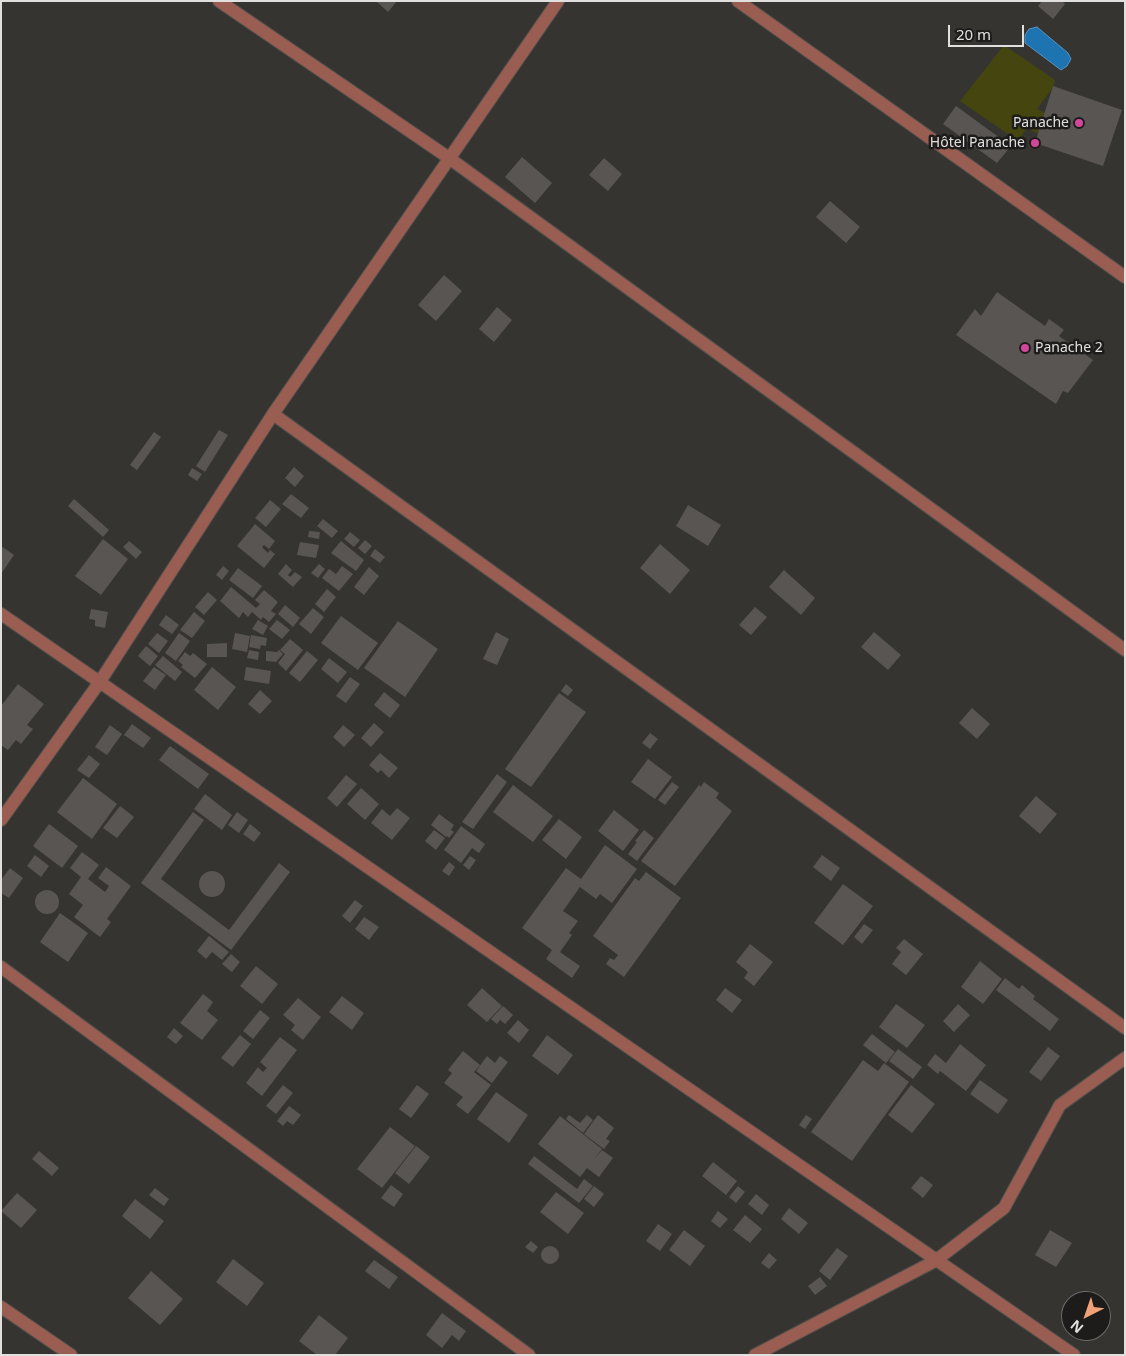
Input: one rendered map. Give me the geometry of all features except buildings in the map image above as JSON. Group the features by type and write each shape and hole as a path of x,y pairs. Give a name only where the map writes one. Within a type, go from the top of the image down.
{"street":[{"path":"219,1 450,158 1125,650"},
{"path":"1,820 99,683 273,414 558,1"},
{"path":"738,1 1125,277"},
{"path":"273,414 1125,1028"},
{"path":"1,614 1074,1355"},
{"path":"1,967 529,1355"},
{"path":"755,1355 935,1260 1004,1208 1060,1105 1125,1058"},
{"path":"1,1308 71,1355"}],"shaded area":[{"path":"1004,45 1055,80 1052,89 1037,109 1045,113 1038,134 1027,128 1018,141 960,101"}],"water":[{"path":"1037,27 1068,53 1071,59 1067,66 1061,70 1025,43 1025,35 1029,29"}],"place":[{"name":"Panache","path":"1079,123"},
{"name":"Hôtel Panache","path":"1035,143"},
{"name":"Panache 2","path":"1025,348"}]}
